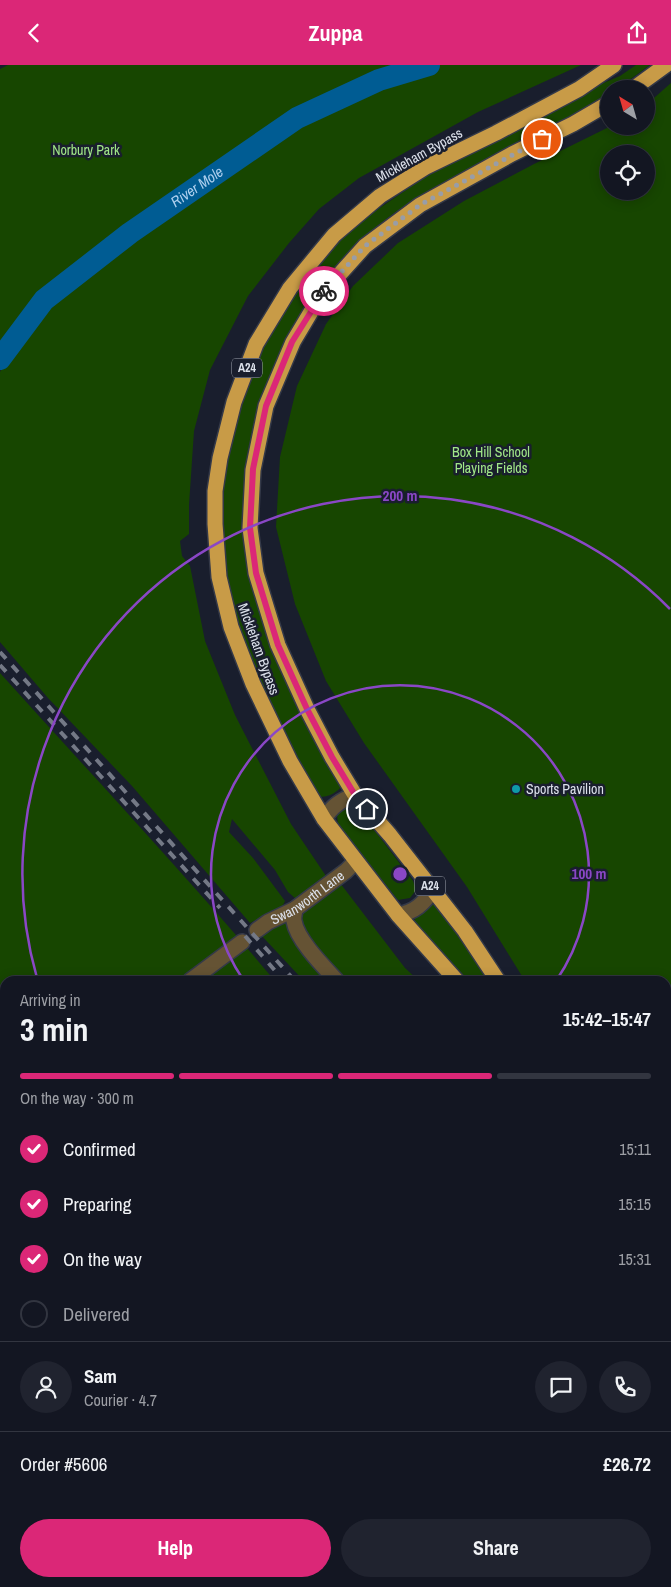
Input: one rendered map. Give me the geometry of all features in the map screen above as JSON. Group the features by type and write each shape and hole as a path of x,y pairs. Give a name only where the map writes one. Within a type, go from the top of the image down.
{"highway":[{"name":"Mickleham Bypass","path":"453,976 398,915 324,819 290,761 253,684 231,627 219,577 215,524 215,491 220,458 234,402 256,344 290,288 334,235 380,196 426,167 496,133 579,89 614,65"},
{"path":"645,80 666,65"},
{"name":"Mickleham Bypass","path":"495,976 465,931 390,835 355,795 332,757 307,709 278,645 256,573 250,528 253,469 266,406 292,342 321,295 365,246 420,205 600,108"}],"street":[{"path":"324,819 337,803 355,795"},
{"name":"Swanworth Lane","path":"257,930 268,921 295,909 346,871 356,861"},
{"path":"398,915 419,908 433,890"},
{"path":"295,909 294,920 300,936 308,949 332,976"},
{"path":"197,976 242,942"}],"green space":[{"name":"Norbury Park","path":"8,65 581,65 478,112 359,178 319,209 289,243 248,296 210,370 194,431 189,534 180,541 182,556 190,566 205,641 235,715 291,824 326,876 296,899 288,892 275,870 232,819 229,832 253,858 285,901 282,907 250,923 132,786 48,698 0,642 0,372 3,366 0,364 0,69"},
{"path":"636,65 650,65 629,80 610,80"},
{"name":"Box Hill School Playing Fields","path":"671,83 671,976 522,976 467,887 364,743 326,681 295,604 276,527 280,457 297,386 326,324 353,286 398,243 464,201 600,131 600,135 655,135 655,97"},
{"path":"600,84 600,100 442,184 397,211 377,226 342,259 310,299 284,343 265,390 251,568 344,783 333,794 318,797 271,710 260,685 242,635 221,560 220,532 226,466 233,429 243,393 256,359 273,327 293,296 316,266 352,229 427,175 582,92"},
{"path":"0,673 174,864 271,976 0,976"},
{"path":"347,806 354,807 360,811 413,881 416,890 410,898 398,900 338,825 337,814"},
{"path":"340,883 405,968 414,976 299,976 261,935 287,920"},
{"path":"431,905 436,905 486,976 463,976 415,923 415,917"}],"waterway":[{"name":"River Mole","path":"0,359 44,300 130,233 297,118 379,80 429,65"}],"railway":[{"path":"0,652 291,976"},
{"path":"0,665 220,908"},
{"path":"245,936 280,976"}],"way so far":[{"path":"324,291 365,246 420,205 542,139"}],"place":[{"name":"Sports Pavilion","path":"516,789"}],"route":[{"path":"324,291 292,342 266,406 253,469 250,528 256,573 278,645 307,709 332,757 355,795 367,809"}]}
